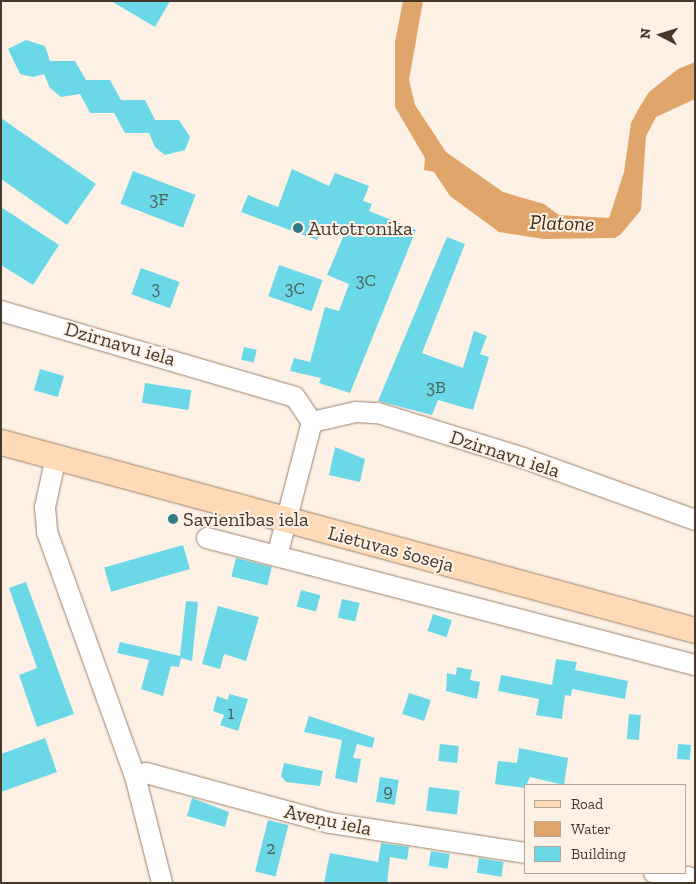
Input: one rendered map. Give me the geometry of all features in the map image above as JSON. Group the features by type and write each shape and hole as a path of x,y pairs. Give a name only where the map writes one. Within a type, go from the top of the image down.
{"main road":[{"name":"Lietuvas šoseja","path":"1,442 695,630"}],"street":[{"name":"Dzirnavu iela","path":"1,311 286,392 306,409 312,422 356,412 378,413 523,458 695,520"},
{"path":"277,556 312,422"},
{"path":"56,457 45,507 47,532 135,776 162,883"},
{"path":"206,538 695,665"},
{"name":"Aveņu iela","path":"135,776 146,773 330,823 524,853"},
{"path":"662,874 695,878"}],"water":[{"name":"Platone","path":"403,1 423,1 409,80 415,105 446,152 503,192 544,204 559,215 609,218 624,172 631,123 639,108 649,92 678,69 695,62 695,99 656,117 646,136 641,210 621,234 615,238 544,239 499,232 450,196 434,172 424,170 425,158 395,107 395,42"}],"building":[{"path":"111,1 170,1 155,27"},
{"path":"26,40 45,46 50,61 75,61 86,80 110,80 121,100 145,100 155,120 179,120 190,137 185,150 165,155 155,147 149,133 125,133 114,113 90,113 80,94 61,97 50,88 44,74 33,77 20,74 8,49"},
{"path":"1,118 96,184 67,225 1,179"},
{"path":"292,169 329,186 335,173 369,186 363,201 372,204 369,211 416,230 350,393 319,383 321,378 290,371 294,358 310,362 325,307 339,311 349,284 327,275 344,235 323,226 317,240 241,212 248,195 278,207"},
{"path":"133,171 196,195 183,228 120,204"},
{"path":"1,207 59,245 33,285 1,265"},
{"path":"447,237 465,244 422,353 463,368 474,331 487,336 480,354 489,357 473,410 438,400 432,415 378,401"},
{"path":"279,265 322,280 312,311 268,296"},
{"path":"141,268 180,282 170,308 131,294"},
{"path":"244,347 257,350 254,363 241,360"},
{"path":"40,369 64,376 58,397 34,390"},
{"path":"145,383 191,390 188,410 142,403"},
{"path":"335,447 365,459 360,482 329,475"},
{"path":"183,545 190,569 111,592 104,568"},
{"path":"236,558 272,567 267,585 231,576"},
{"path":"26,582 74,714 37,727 19,675 37,668 9,588"},
{"path":"301,590 320,595 316,612 297,606"},
{"path":"342,599 360,603 355,622 338,618"},
{"path":"186,601 198,602 192,661 181,658 179,667 171,666 163,696 141,689 149,660 117,653 120,642 180,656"},
{"path":"218,606 259,617 246,661 224,654 220,669 202,664"},
{"path":"433,614 452,620 446,637 427,631"},
{"path":"556,659 577,662 575,670 628,681 625,699 572,689 571,696 565,695 562,719 536,715 539,699 498,691 501,675 552,685"},
{"path":"457,667 472,670 470,680 480,682 477,699 446,691 447,673 456,675"},
{"path":"409,693 431,700 424,721 402,714"},
{"path":"229,694 248,699 238,731 220,725 224,715 213,711 217,696 228,700"},
{"path":"629,714 641,715 639,740 627,739"},
{"path":"309,716 375,738 372,748 357,744 353,758 361,759 357,783 335,778 342,740 304,732"},
{"path":"45,738 57,772 1,792 1,754"},
{"path":"440,744 459,746 457,763 438,761"},
{"path":"678,744 691,745 690,760 677,759"},
{"path":"519,748 568,758 564,784 530,777 527,784 524,784 524,788 495,784 498,761 517,763"},
{"path":"284,763 323,771 320,786 286,782 281,776"},
{"path":"380,777 399,780 395,805 376,802"},
{"path":"429,787 460,791 457,815 426,811"},
{"path":"192,798 229,812 225,827 187,816"},
{"path":"268,820 288,825 276,877 255,871"},
{"path":"381,843 409,847 407,860 390,857 387,883 324,883 330,853 378,862"},
{"path":"431,851 450,854 447,869 429,866"},
{"path":"479,858 504,862 501,877 477,873"}],"place":[{"name":"Autotronika","path":"298,228"},
{"name":"Savienības iela","path":"173,519"}]}
